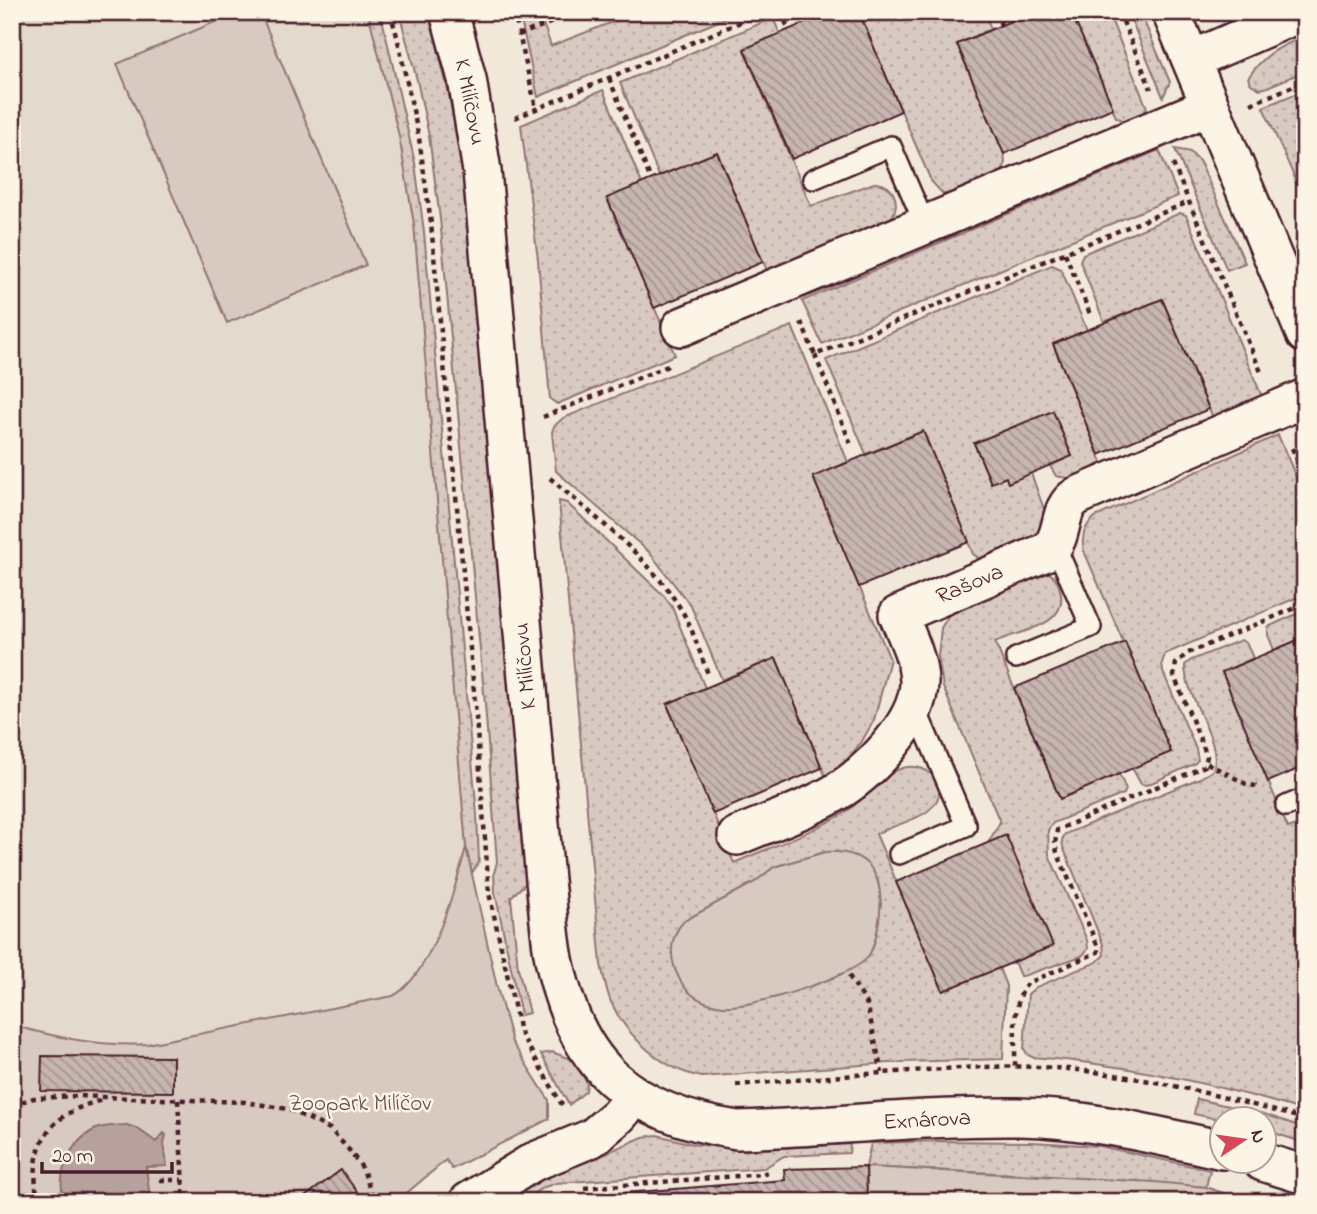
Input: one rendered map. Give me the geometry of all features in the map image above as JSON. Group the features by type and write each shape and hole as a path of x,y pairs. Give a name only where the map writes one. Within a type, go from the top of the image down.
{"street":[{"name":"K Milíčovu","path":"449,12 467,79 482,171 553,957 561,988 585,1047 608,1075 635,1096"},
{"path":"1171,12 1305,334"},
{"path":"1191,60 1302,12"},
{"path":"681,327 1210,106"},
{"path":"1055,545 1060,536 1065,507 1071,500 1291,404"},
{"name":"Rašova","path":"737,836 845,788 896,738 914,705 919,684 913,650 898,615 1037,556 1055,545"},
{"name":"Exnárova","path":"635,1096 677,1117 737,1129 1020,1117 1135,1130 1208,1147"},
{"path":"468,1202 533,1162 592,1138 618,1116 635,1096"},
{"path":"1278,1166 1305,1175"}],"lane":[{"path":"813,179 891,146 925,225"},
{"path":"1016,658 1091,627 1055,545"},
{"path":"899,854 966,826 914,705"},
{"path":"1286,806 1305,798"}],"path":[{"path":"390,12 419,138 431,223 475,703"},
{"path":"514,12 536,108"},
{"path":"519,35 578,12"},
{"path":"509,121 764,12"},
{"path":"781,12 789,30"},
{"path":"996,12 1001,25"},
{"path":"1119,12 1159,109 1167,150 1189,202 1291,404 1305,478"},
{"path":"609,78 651,180"},
{"path":"1247,106 1305,81"},
{"path":"815,355 1189,202"},
{"path":"1065,253 1090,314"},
{"path":"797,313 852,447"},
{"path":"542,418 692,356 681,327"},
{"path":"549,478 643,560 666,587 684,613 709,676"},
{"path":"1207,763 1205,751 1174,676 1176,663 1188,653 1305,604"},
{"path":"1207,763 1246,784 1281,792 1286,806"},
{"path":"1015,1066 1017,1002 1020,992 1028,983 1098,952 1057,852 1057,830 1201,769 1207,763"},
{"path":"849,976 867,1004 882,1072"},
{"path":"12,1105 34,1098 76,1096 269,1105 309,1117 330,1129 363,1170 374,1202"},
{"path":"38,1202 36,1164 42,1140 68,1112 107,1099"},
{"path":"178,1100 184,1202"},
{"path":"577,1188 763,1174 774,1168"},
{"path":"160,1180 182,1180"},
{"path":"12,1197 16,1202"}],"shaded area":[{"path":"12,12 238,12 117,64 366,265 260,12 368,12 399,136 414,223 466,847 445,914 428,955 416,975 400,993 393,996 147,1044 125,1045 12,1025"},
{"path":"127,1125 138,1129 156,1142 164,1133 166,1135 164,1143 167,1166 146,1167 150,1198 168,1197 170,1202 64,1202 63,1171 77,1143 98,1128"}],"green space":[{"path":"238,12 260,12 366,265 227,323 117,64"},
{"path":"368,12 380,12 383,23 415,163 424,232 477,815 479,862 472,873 466,847 414,224 399,136"},
{"path":"399,12 429,12 464,173 527,882 511,897 518,968 529,1013 521,1015 495,892 494,873 497,862 485,704 440,219 429,136"},
{"path":"519,12 539,12 551,46 638,12 740,12 538,97"},
{"path":"859,12 984,12 991,29 957,44 1004,154 1004,167 998,175 974,187 949,194 943,194 931,181"},
{"path":"1071,12 1108,12 1149,113 1126,122 1116,117"},
{"path":"1128,12 1140,12 1170,82 1163,97"},
{"path":"773,18 780,34 744,50 811,206 874,183 886,186 894,194 896,205 892,217 768,273 717,152 659,176 620,83"},
{"path":"1305,36 1305,71 1265,88 1260,89 1251,84 1248,78 1266,57"},
{"path":"603,90 642,184 607,199 675,355 557,404 550,399 538,260 521,125"},
{"path":"1305,90 1305,201 1263,107"},
{"path":"1175,149 1190,152 1200,162 1245,263 1227,270"},
{"path":"1159,150 1178,196 822,344 802,301"},
{"path":"1180,213 1186,215 1263,399 1214,420 1162,299 1104,322 1080,261 1083,254"},
{"path":"1052,265 1061,269 1087,330 1053,344 1104,467 1073,479 1056,476 1050,466 1072,456 1052,411 974,443 991,483 1006,477 1008,483 1031,473 1046,515 1041,536 986,559 980,559 973,554 923,431 866,454 826,360"},
{"path":"792,326 848,462 813,477 890,659 874,720 861,743 828,782 776,658 722,680 691,606 649,552 556,471 552,432 554,426 563,418"},
{"path":"1278,435 1305,498 1305,594 1165,654 1163,672 1196,749 1198,760 1147,785 1141,784 1132,768 1171,752 1084,551 1083,537 1086,528 1095,517"},
{"path":"559,501 567,503 664,596 672,607 705,688 667,704 734,863 829,822 856,804 884,778 900,769 918,767 933,776 939,790 933,806 915,818 876,834 943,991 999,968 1006,986 1003,1059 903,1062 702,1077 660,1059 626,1028 611,1002 601,965","holes":["826,852 856,856 878,881 881,904 873,948 812,985 777,997 740,1005 684,921 755,882 774,867"]},
{"path":"1047,572 1057,581 1061,594 1061,605 1056,614 1038,626 995,642 1060,799 1119,774 1126,789 1124,794 1053,823 1048,830 1049,855 1087,940 1088,949 1082,956 1020,976 1014,962 988,843 1000,822 943,687 938,656 941,628 951,611"},
{"path":"1305,610 1305,637 1274,650 1268,627"},
{"path":"1241,640 1247,644 1253,658 1222,672 1288,828 1305,822 1305,872 1296,876 1305,899 1305,1111 1170,1076 1032,1057 1024,1049 1028,994 1036,987 1097,962 1104,955 1103,944 1063,847 1065,834 1212,771 1214,749 1186,677 1185,665 1191,660"},
{"name":"Zoopark Milíčov","path":"466,847 512,1042 549,1100 549,1119 452,1169 446,1160 396,1202 12,1202 12,1025 79,1040 147,1044 393,996 407,985 430,950 449,906"},
{"path":"825,852 856,856 874,872 880,896 880,911 876,939 868,957 843,974 822,982 736,1006 703,1001 688,991 676,972 672,957 675,935 684,921 755,882 774,867"},
{"path":"552,1052 573,1060 587,1083 586,1091 569,1105 541,1054"},
{"path":"1197,1099 1228,1106 1208,1106 1208,1117 1194,1114"},
{"path":"1278,1119 1305,1128 1305,1143 1278,1134"},
{"path":"657,1135 693,1144 747,1150 850,1144 849,1153 784,1156 764,1168 556,1183 542,1188 522,1202 494,1202 535,1178 597,1157 643,1137"},
{"path":"1032,1142 1099,1146 1208,1170 1209,1176 1206,1187 1038,1175 866,1167 871,1143"},
{"path":"866,1167 1155,1182 1206,1187 1249,1202 867,1202"}],"building":[{"path":"830,12 859,12 901,111 792,159 744,49"},
{"path":"1032,12 1071,12 1113,108 1004,154 957,44"},
{"path":"717,152 763,262 654,308 607,198"},
{"path":"1162,299 1209,409 1099,455 1053,344"},
{"path":"1053,411 1072,456 1008,483 1006,477 991,483 974,443"},
{"path":"923,431 969,542 859,587 813,477"},
{"path":"1305,637 1305,766 1268,782 1222,672"},
{"path":"1125,642 1171,752 1060,799 1014,688"},
{"path":"776,658 822,768 713,814 667,704"},
{"path":"1006,835 1053,946 943,991 896,882"},
{"path":"42,1056 173,1057 173,1092 41,1091"},
{"path":"866,1167 867,1202 548,1202 552,1199 785,1180 784,1169"},
{"path":"341,1170 361,1197 355,1202 298,1202"}]}
